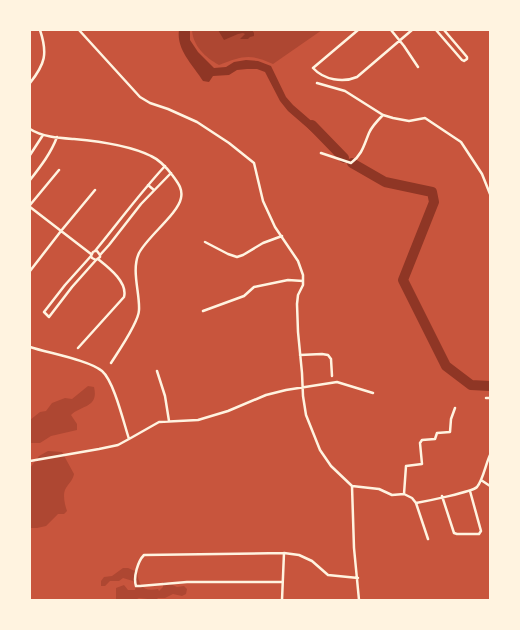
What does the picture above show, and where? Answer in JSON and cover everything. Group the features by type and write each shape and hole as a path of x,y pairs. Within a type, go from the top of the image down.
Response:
{"street":[{"path":"30,83 40,70 45,52 40,30"},
{"path":"79,30 140,97 150,103 198,122 253,161 263,201 275,227 298,262 304,281 297,299 302,387 306,415 320,450 331,466 352,486 379,489 392,494 404,494 414,501 428,539"},
{"path":"358,30 313,68 316,71 337,80 353,78 412,30"},
{"path":"391,30 400,40 418,67"},
{"path":"436,30 462,60 467,60 467,57 444,30"},
{"path":"317,83 345,91 383,115 410,121 424,118 461,142 482,174 490,194"},
{"path":"322,154 352,162 362,152 370,131 383,115"},
{"path":"30,129 43,135 92,140 150,155 165,166 180,187 181,198 178,207 138,254 136,267 140,311 137,322 111,364"},
{"path":"30,155 43,135"},
{"path":"30,180 50,153 57,137"},
{"path":"165,166 44,312 49,317 66,294 154,190 171,173"},
{"path":"59,170 30,206 91,255 92,258 97,259 115,273 125,293 124,297 78,348"},
{"path":"148,185 154,190"},
{"path":"30,271 61,230 96,190"},
{"path":"128,210 133,215"},
{"path":"115,227 120,231"},
{"path":"205,242 237,257 263,243 282,236"},
{"path":"95,251 97,251 100,255"},
{"path":"74,276 78,280"},
{"path":"203,311 244,296 254,287 288,280 304,281"},
{"path":"61,290 66,294"},
{"path":"30,347 83,362 104,372 112,387 129,439"},
{"path":"300,356 322,354 328,355 331,359 332,376"},
{"path":"157,370 163,387 169,421"},
{"path":"30,461 118,445 159,422 198,420 228,411 276,392 338,382 373,393"},
{"path":"404,494 406,466 422,464 420,443 422,440 435,439 437,433 450,432 451,419 455,408"},
{"path":"414,501 470,491 476,488 481,480 490,455"},
{"path":"481,480 490,486"},
{"path":"352,486 354,543 359,600"},
{"path":"442,496 454,532 457,534 479,534 481,532 470,491"},
{"path":"282,582 187,582 136,586 134,581 140,559 144,555 284,553 299,555 312,562 328,574 358,578"},
{"path":"282,600 284,553"}],"shaded area":[{"path":"179,30 190,30 190,40 198,52 214,68 226,67 234,62 246,60 258,61 271,66 286,97 323,131 318,137 288,111 280,101 265,72 257,69 237,70 229,75 213,76 209,82 203,81 183,51 180,44"},
{"path":"192,30 322,30 273,64 258,58 246,57 219,65 205,55 197,46"},
{"path":"218,30 252,30 254,36 248,39 240,39 245,34 243,33 224,40"},
{"path":"88,386 94,387 94,399 88,405 71,415 77,424 77,430 51,436 40,443 30,443 30,420 40,412 46,411 52,403 65,398 72,399"},
{"path":"48,451 62,452 74,474 64,493 67,511 64,514 58,514 46,526 30,528 30,468 39,456"},
{"path":"123,568 128,568 137,572 140,584 145,588 153,590 158,589 159,591 163,587 163,582 166,582 177,587 184,586 187,589 186,594 182,596 173,594 165,598 158,598 156,600 139,598 135,600 116,600 116,588 124,585 128,590 135,590 136,585 133,581 123,578 119,581 110,581 105,586 101,586 101,581 104,577 112,576"}],"waterway":[{"path":"312,125 344,158"},
{"path":"352,163 385,182 432,192 434,202 403,280 446,366 471,385 490,386"}]}
